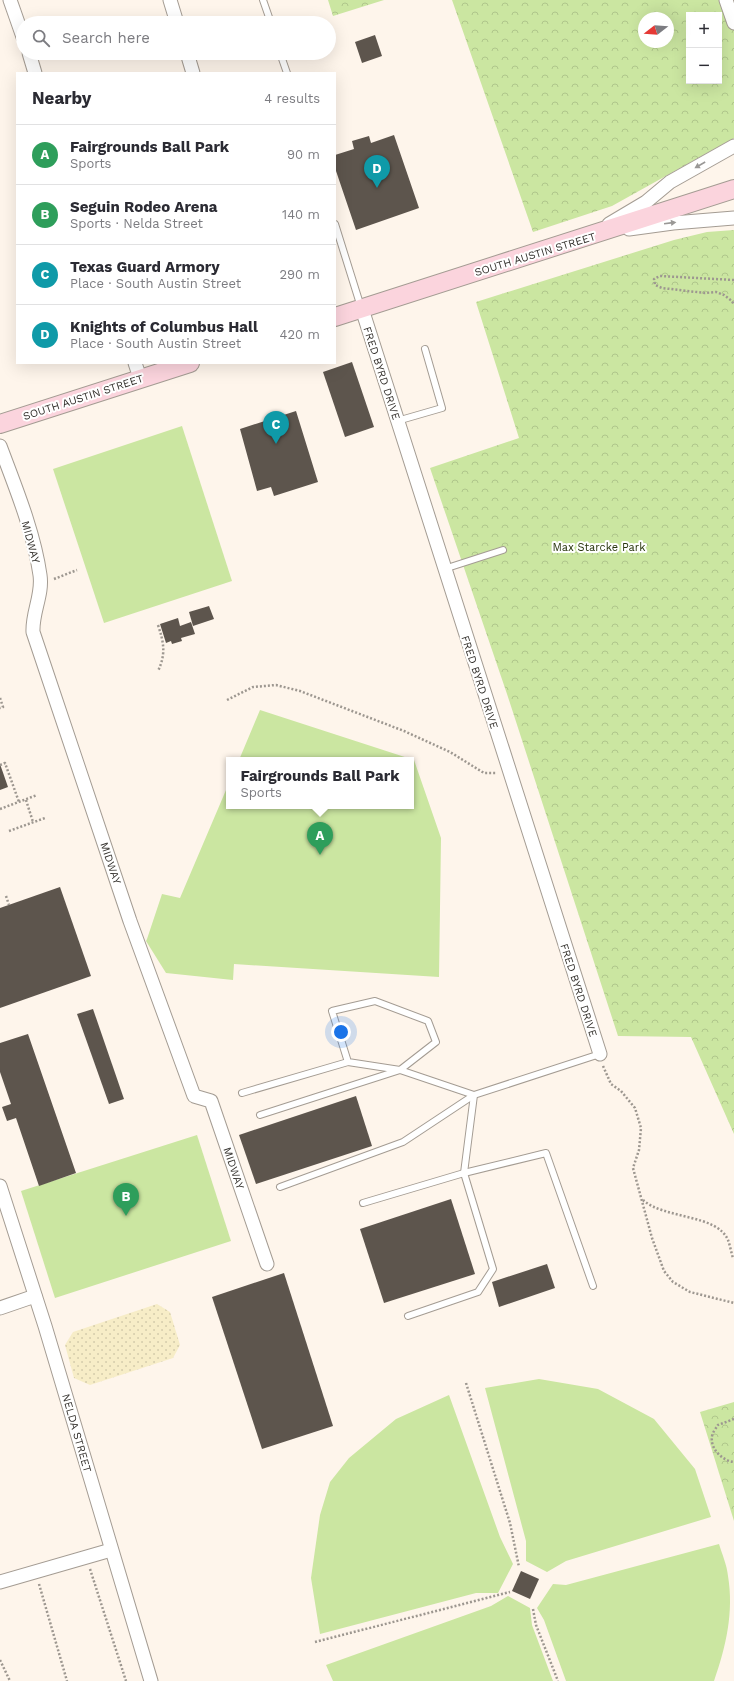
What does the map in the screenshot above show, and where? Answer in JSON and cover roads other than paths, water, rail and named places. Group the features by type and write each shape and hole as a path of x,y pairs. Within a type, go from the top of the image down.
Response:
{"main road":[{"name":"SOUTH AUSTIN STREET","path":"336,317 734,189"},
{"name":"SOUTH AUSTIN STREET","path":"0,424 137,371 183,364"}],"street":[{"path":"10,0 16,17"},
{"path":"170,0 175,16"},
{"path":"726,0 734,23"},
{"path":"31,60 35,72"},
{"path":"189,60 193,72"},
{"path":"590,236 646,202 670,182 734,146"},
{"path":"590,236 660,225 734,218"},
{"name":"FRED BYRD DRIVE","path":"362,308 508,771 600,1054"},
{"name":"MIDWAY","path":"0,446 22,508 40,575 39,599 33,621 33,632 130,921 194,1096 211,1101 267,1264"},
{"name":"NELDA STREET","path":"0,1186 35,1296 151,1681"},
{"path":"0,1308 35,1296"},
{"path":"0,1582 112,1550"}],"lane":[{"path":"263,0 269,16"},
{"path":"282,60 286,72"},
{"path":"336,227 362,308"},
{"path":"398,421 442,408 424,349"},
{"path":"444,569 503,550"},
{"path":"260,1115 400,1070 436,1042 428,1021 375,1001 332,1011 348,1062"},
{"path":"280,1187 403,1142 474,1095 600,1054"},
{"path":"242,1093 348,1062 400,1070 474,1095"},
{"path":"408,1316 478,1292 493,1269 464,1173 474,1095"},
{"path":"363,1203 464,1173 546,1153 593,1286"}],"place":[{"name":"Knights of Columbus Hall","path":"377,188"},
{"name":"Texas Guard Armory","path":"276,444"},
{"name":"Fairgrounds Ball Park","path":"320,855"},
{"name":"Seguin Rodeo Arena","path":"126,1216"}],"park label":[{"name":"Max Starcke Park","path":"599,547"}]}
